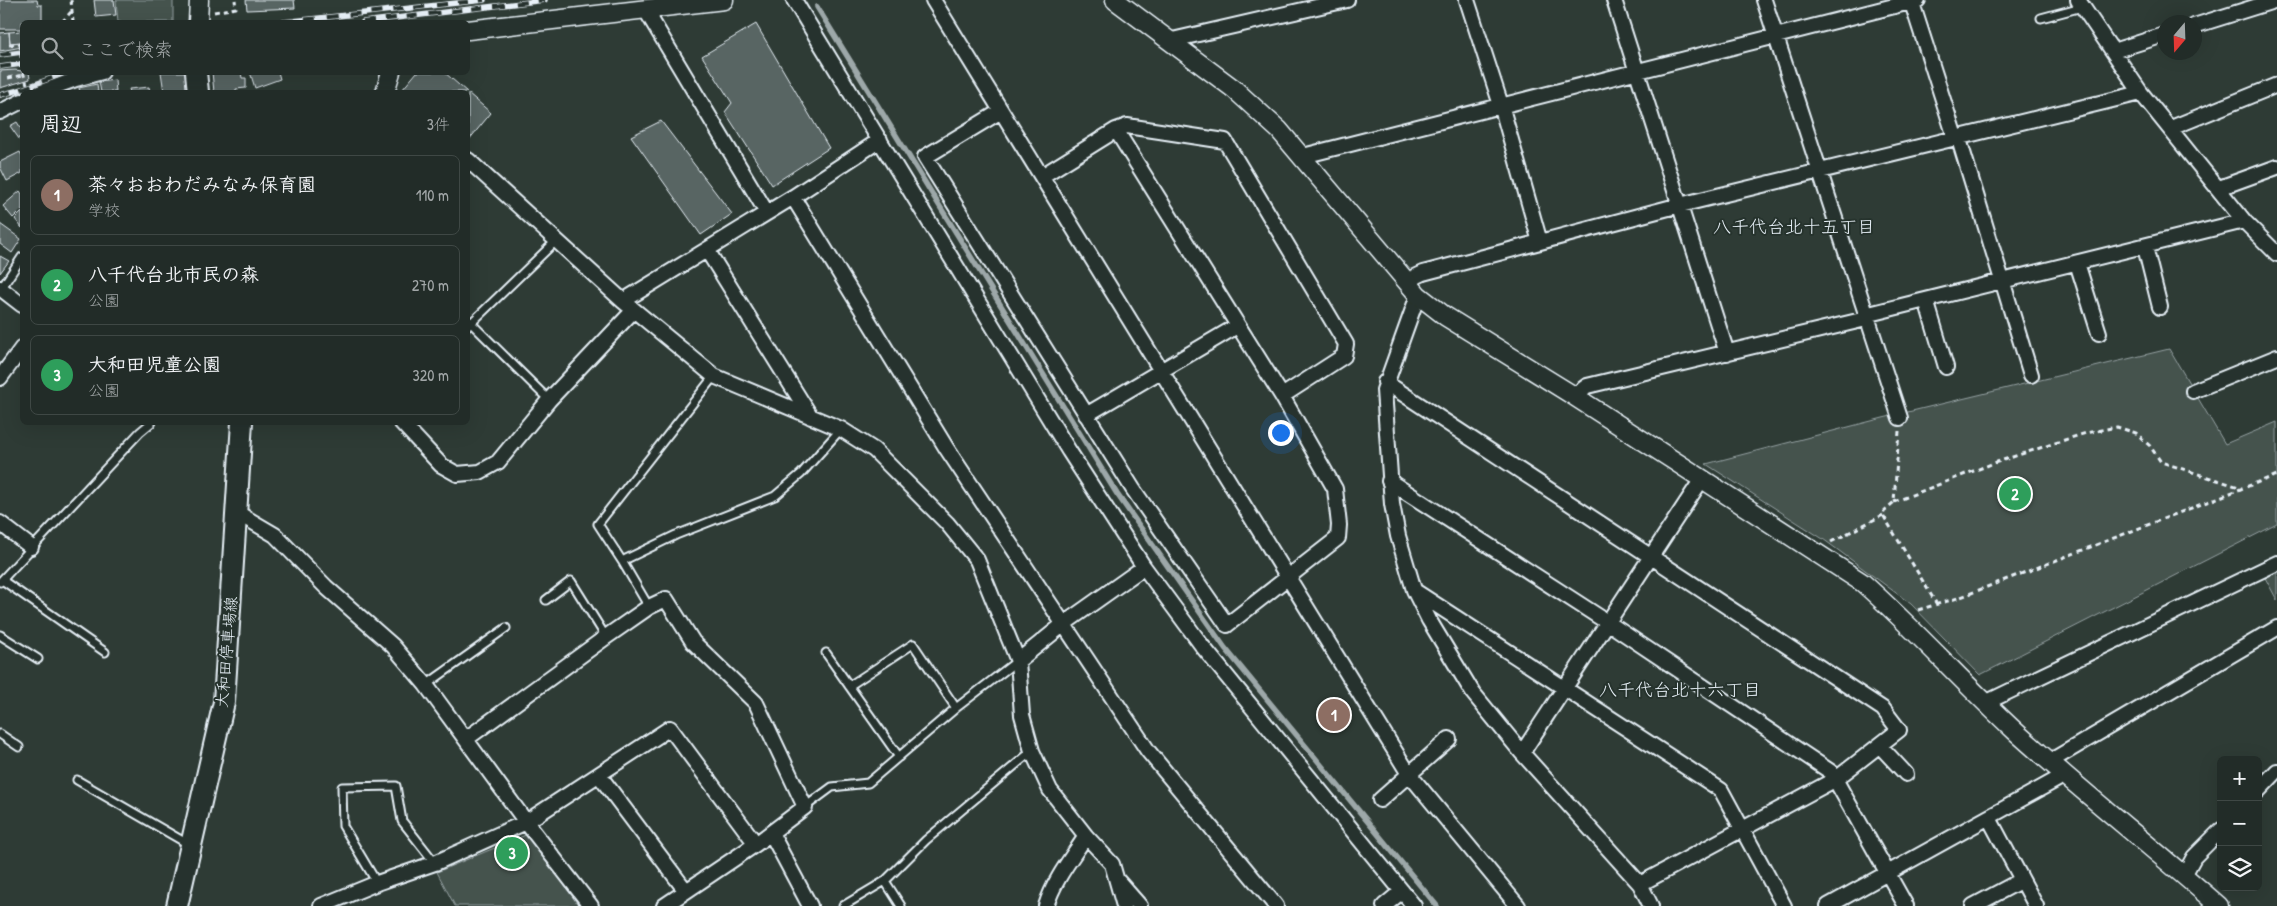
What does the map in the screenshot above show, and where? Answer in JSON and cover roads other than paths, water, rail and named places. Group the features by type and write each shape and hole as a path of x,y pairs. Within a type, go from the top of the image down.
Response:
{"main road":[{"path":"196,75 198,90"},
{"name":"大和田停車場線","path":"177,906 224,702 242,425"}],"street":[{"path":"198,20 199,0"},
{"path":"470,30 724,0"},
{"path":"794,0 1069,451 1144,567 1203,648 1414,906"},
{"path":"933,0 1409,774 1518,906"},
{"path":"1115,0 1234,89 1279,130 1418,294 1446,316 1574,396 1863,583 1899,615 1985,703 2049,762 2219,906"},
{"path":"1168,41 1347,0"},
{"path":"1467,0 1501,105 1540,242"},
{"path":"1614,0 1727,353"},
{"path":"1764,0 1900,418"},
{"path":"2202,23 2277,0"},
{"path":"1303,156 1914,1 2032,375"},
{"path":"2080,4 2141,93 2244,221 2277,254"},
{"path":"645,9 767,213"},
{"path":"2113,51 2157,37"},
{"path":"46,90 91,75"},
{"path":"387,90 390,75"},
{"path":"2171,128 2277,85"},
{"path":"1406,281 1423,273 1680,204 1956,136 2141,93"},
{"path":"0,112 20,102"},
{"path":"1001,111 924,157 1133,489 1227,625 1338,538 1339,525 1335,489 1282,396 1116,130"},
{"path":"1042,176 1116,130 1127,126 1225,141 1346,344 1344,356 1282,396"},
{"path":"404,425 441,465 458,474 480,472 498,462 628,305 707,250 880,140"},
{"path":"470,162 628,305 714,376 841,429 874,450 947,522 977,560 1018,661 1022,714 1032,751 1050,790 1086,836 1112,864 1124,906"},
{"path":"2219,188 2277,167"},
{"path":"793,197 947,449 1065,623 1148,752 1276,906"},
{"path":"1574,396 1587,386 1727,353 1926,300 2244,221"},
{"path":"2145,247 2160,307"},
{"path":"707,250 811,417"},
{"path":"2077,263 2099,333"},
{"path":"0,288 20,303"},
{"path":"1418,294 1385,382 1384,390 1389,481 1398,536 1414,590 1462,676 1522,753 1640,884 1651,906"},
{"path":"1926,300 1946,367"},
{"path":"1086,415 1237,326"},
{"path":"0,378 20,351"},
{"path":"2193,391 2277,357"},
{"path":"1385,382 1883,709 1899,730 1836,779 1640,884"},
{"path":"1522,753 1702,479"},
{"path":"1389,481 1607,622 1831,772 1906,906"},
{"path":"236,512 275,535 326,588 393,646 426,685 526,822 591,906"},
{"path":"0,523 31,547"},
{"path":"1985,703 2277,563"},
{"path":"1018,661 1065,623 1144,567"},
{"path":"1414,590 1721,790 1784,906"},
{"path":"466,739 606,637 666,599 693,642 756,703 805,806 756,844 664,906"},
{"path":"2049,762 2277,628"},
{"path":"321,906 377,883 435,863 526,822 670,728 756,844"},
{"path":"1380,800 1449,739"},
{"path":"1880,746 1906,774"},
{"path":"2262,787 2277,771"},
{"path":"599,774 686,891"},
{"path":"1828,906 2065,775"},
{"path":"1989,818 2036,906"},
{"path":"771,833 810,906"},
{"path":"2184,875 2194,858 2217,834"},
{"path":"1046,906 1051,891 1062,871 1086,836"},
{"path":"1116,879 1140,906"},
{"path":"1973,906 2022,880"},
{"path":"1384,906 1402,891"}],"lane":[{"path":"2041,18 2080,4"},
{"path":"470,322 558,240"},
{"path":"0,288 20,260"},
{"path":"470,324 549,400"},
{"path":"650,608 598,524 714,376"},
{"path":"105,652 1,581 31,547 148,425"},
{"path":"622,561 676,536 775,496 801,474 841,429"},
{"path":"546,600 571,582 606,637"},
{"path":"426,685 506,628"},
{"path":"0,635 38,659"},
{"path":"849,686 913,644 956,708"},
{"path":"826,653 899,758"},
{"path":"805,806 832,787 868,783 956,708 1018,661"},
{"path":"0,734 19,747"},
{"path":"842,906 885,881 926,840 1032,751"},
{"path":"77,780 191,845"},
{"path":"377,883 343,826 342,787 396,786 402,821 435,863"},
{"path":"885,881 900,906"}],"waterway":[{"path":"817,7 1117,494 1225,648 1437,906"}],"railway":[{"path":"301,20 484,0"},
{"path":"380,20 545,0"},
{"path":"0,55 20,52"},
{"path":"0,67 20,64"},
{"path":"0,95 60,75"}],"place":[{"name":"八千代台北市民の森","path":"2015,494"},
{"name":"茶々おおわだみなみ保育園","path":"1334,715"},
{"name":"大和田児童公園","path":"512,853"}],"district":[{"name":"八千代台北十五丁目","path":"1794,226"},
{"name":"八千代台北十六丁目","path":"1680,689"}]}
